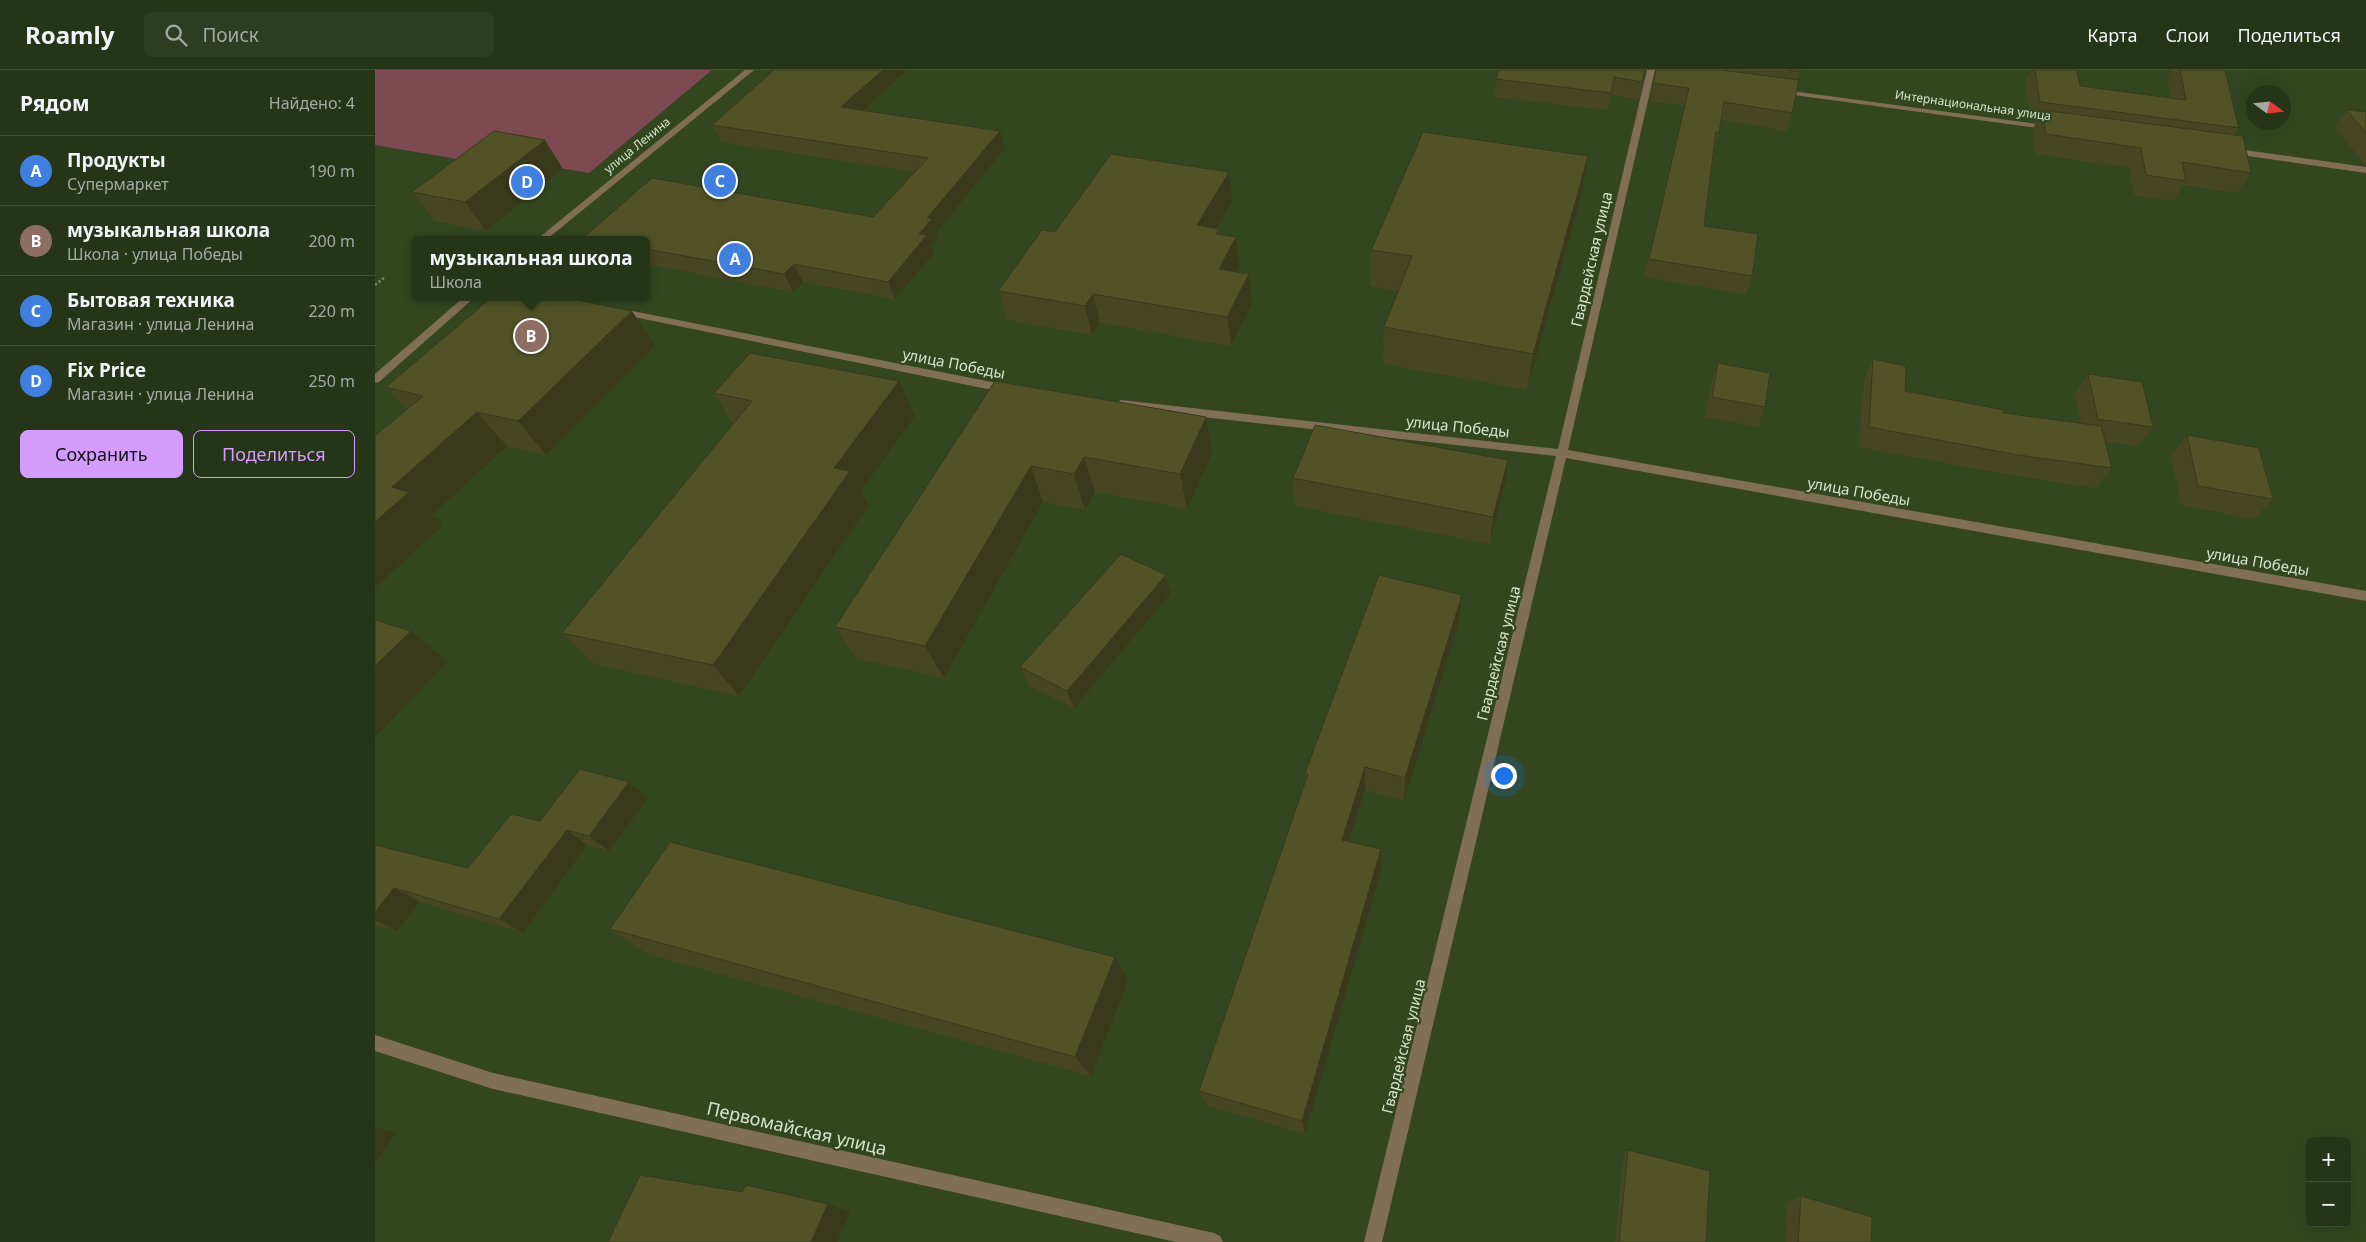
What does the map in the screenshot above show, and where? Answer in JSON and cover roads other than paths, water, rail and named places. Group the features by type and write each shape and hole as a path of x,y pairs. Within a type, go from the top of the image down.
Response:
{"street":[{"name":"улица Ленина","path":"545,236 750,70"},
{"name":"Гвардейская улица","path":"1373,1242 1651,73"},
{"name":"Интернациональная улица","path":"1768,90 2062,129"},
{"path":"2219,150 2366,170"},
{"path":"375,380 465,301"},
{"name":"улица Победы","path":"604,309 1021,392"},
{"name":"улица Победы","path":"1110,402 1562,453 2366,596"},
{"name":"Первомайская улица","path":"375,1043 493,1081 1214,1242"}],"place":[{"name":"Бытовая техника","path":"720,181"},
{"name":"Fix Price","path":"527,182"},
{"name":"Продукты","path":"735,259"},
{"name":"музыкальная школа","path":"531,336"}]}
